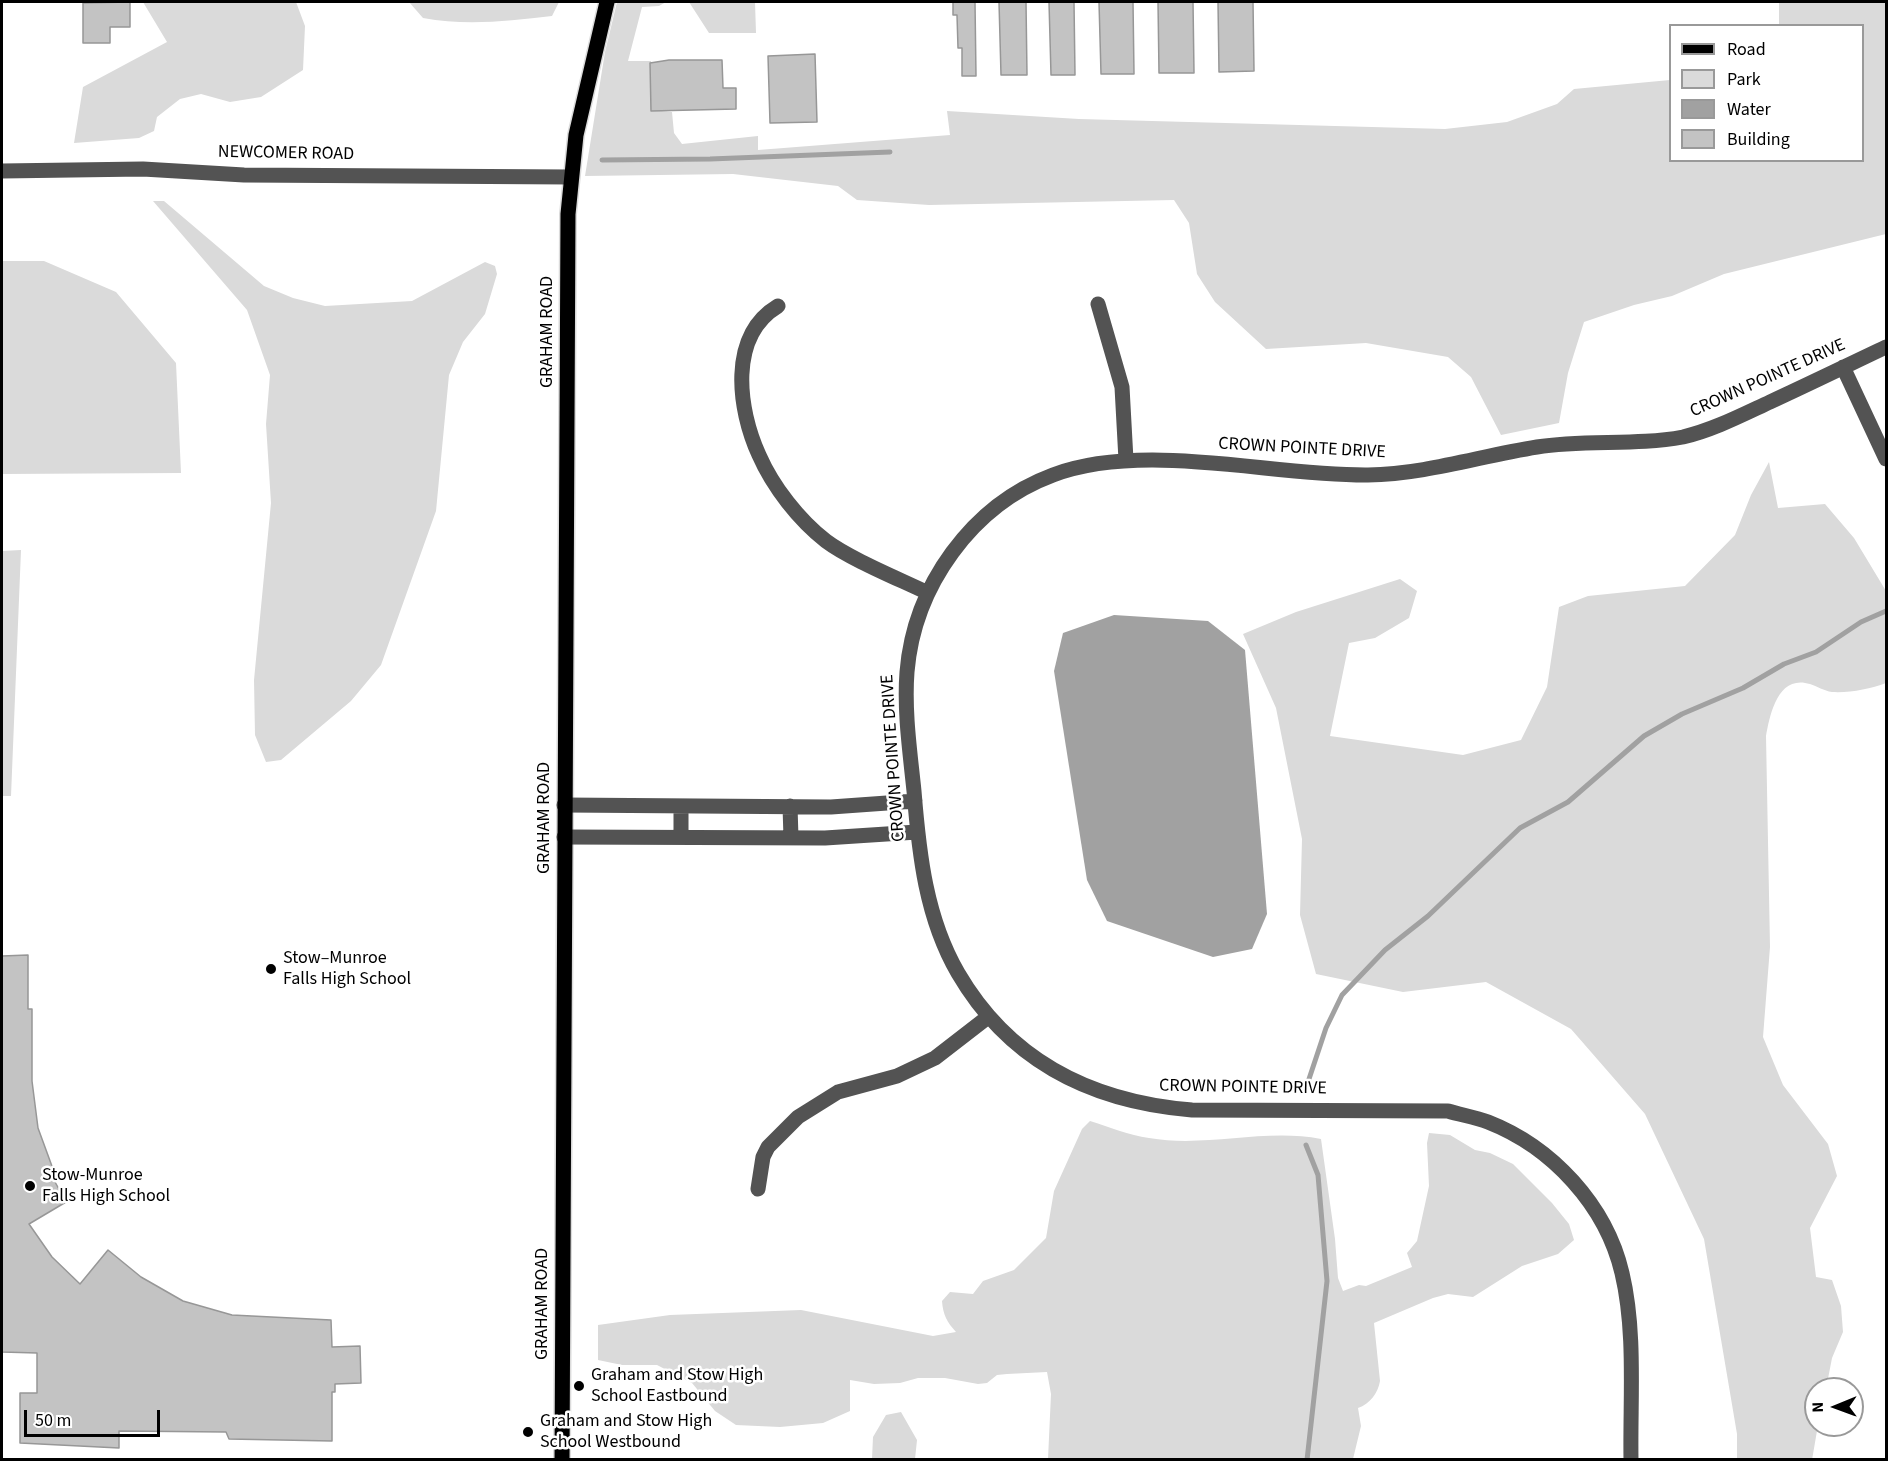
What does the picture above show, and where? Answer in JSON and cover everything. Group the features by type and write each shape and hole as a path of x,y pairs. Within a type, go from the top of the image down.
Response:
{"main road":[{"name":"GRAHAM ROAD","path":"562,1460 564,805 570,177 576,135 607,2"}],"street":[{"name":"NEWCOMER ROAD","path":"2,171 143,170 244,175 570,177"},
{"path":"1098,304 1122,387 1126,460"},
{"path":"778,306 769,311 752,332 742,363 746,417 759,455 783,494 803,519 827,542 928,593"},
{"name":"CROWN POINTE DRIVE","path":"1631,1460 1626,1294 1616,1252 1607,1232 1584,1195 1559,1167 1526,1142 1486,1122 1448,1111 1192,1110 1151,1107 1119,1099 1058,1073 1030,1056 988,1017 963,983 940,936 924,879 917,832 906,684 911,642 928,593 947,561 970,531 1012,495 1053,475 1082,466 1126,460 1342,475 1388,474 1420,471 1561,444 1679,437 1725,423 1887,347"},
{"path":"1843,367 1887,459"},
{"path":"564,805 790,806 915,801"},
{"path":"681,806 681,836"},
{"path":"790,806 791,838"},
{"path":"564,837 791,838 917,832"},
{"path":"758,1189 761,1164 768,1147 798,1117 838,1092 897,1076 935,1058 988,1017"}],"green space":[{"path":"143,2 296,2 305,26 303,70 261,97 230,102 201,94 180,99 157,117 154,131 139,138 74,143 83,87 167,42"},
{"path":"409,2 559,2 552,16 504,21 455,22 423,18"},
{"path":"617,2 666,2 659,6 642,7 628,61 651,61 651,110 672,112 674,133 682,144 758,136 758,150 950,135 947,111 1079,119 1445,129 1507,122 1557,104 1574,89 1669,80 1669,162 1864,162 1864,24 1779,24 1779,2 1886,2 1886,234 1724,274 1672,296 1634,305 1584,322 1568,373 1559,423 1501,435 1471,377 1448,357 1366,343 1266,349 1215,302 1197,274 1189,223 1174,200 929,205 857,200 838,186 733,174 585,176 605,52"},
{"path":"689,2 755,2 756,33 709,33"},
{"path":"153,201 164,201 264,286 293,298 325,306 412,301 485,262 495,266 497,274 485,314 463,342 449,375 436,511 381,665 351,701 281,760 266,762 255,735 254,680 271,503 266,424 270,375 247,310"},
{"path":"2,261 44,261 116,292 176,363 181,473 2,474"},
{"path":"1769,462 1778,508 1825,504 1854,538 1886,591 1886,683 1860,690 1839,692 1799,682 1790,685 1783,690 1773,707 1766,736 1770,947 1763,1037 1783,1085 1828,1144 1837,1176 1810,1228 1816,1277 1832,1280 1841,1306 1843,1332 1832,1358 1828,1377 1804,1377 1804,1437 1816,1437 1812,1460 1737,1459 1737,1434 1704,1239 1645,1114 1571,1029 1486,982 1403,992 1316,974 1300,915 1302,839 1276,708 1243,634 1296,612 1400,579 1417,591 1409,618 1375,638 1349,643 1330,736 1463,755 1521,740 1547,687 1559,607 1588,596 1685,586 1735,535 1751,495"},
{"path":"21,550 11,796 2,796 2,551"},
{"path":"1090,1121 1134,1135 1170,1140 1192,1141 1278,1136 1321,1139 1338,1278 1343,1291 1359,1285 1366,1286 1412,1267 1407,1253 1417,1241 1429,1186 1427,1143 1429,1133 1450,1135 1475,1150 1490,1153 1513,1164 1552,1203 1569,1224 1574,1240 1558,1254 1522,1266 1473,1297 1448,1294 1374,1323 1380,1381 1373,1398 1358,1408 1361,1426 1353,1459 1048,1459 1051,1394 1047,1372 997,1375 987,1383 978,1384 945,1378 918,1378 900,1383 874,1384 850,1380 850,1411 823,1423 780,1427 736,1425 715,1411 692,1383 657,1365 622,1365 598,1360 598,1325 670,1315 801,1310 933,1336 956,1332 946,1318 942,1301 950,1292 973,1294 983,1281 1014,1270 1046,1238 1054,1191 1082,1129"},
{"path":"901,1412 917,1440 915,1459 872,1459 873,1437 886,1415"}],"water":[{"path":"1114,615 1208,621 1245,650 1267,914 1252,949 1213,957 1107,921 1087,880 1054,671 1063,633"}],"building":[{"path":"130,2 130,27 110,27 110,43 83,43 83,3"},
{"path":"953,2 975,2 976,76 962,76 962,48 958,48 957,15 953,15"},
{"path":"999,2 1026,2 1027,75 1001,75"},
{"path":"1049,2 1074,2 1075,75 1051,75"},
{"path":"1099,2 1133,2 1134,74 1101,74"},
{"path":"1158,2 1193,2 1194,73 1159,73"},
{"path":"1218,2 1253,2 1254,71 1219,72"},
{"path":"815,54 817,122 770,123 768,56"},
{"path":"669,60 722,60 723,88 736,88 736,109 651,111 650,63"},
{"name":"Stow-Munroe Falls High School","path":"28,955 28,1009 32,1009 32,1081 38,1128 53,1169 49,1171 66,1202 29,1224 52,1257 80,1284 108,1250 141,1277 183,1301 232,1315 331,1320 332,1347 360,1346 361,1383 335,1384 335,1392 332,1392 332,1441 229,1439 226,1432 119,1431 119,1448 20,1443 20,1393 37,1393 37,1353 2,1352 2,956"}],"waterway":[{"path":"602,160 710,159 890,152"},
{"path":"1308,1082 1326,1028 1342,995 1385,950 1428,916 1520,828 1568,802 1644,736 1682,714 1743,688 1784,664 1816,652 1861,622 1886,611"},
{"path":"1306,1145 1318,1175 1327,1281 1307,1460"}],"place":[{"name":"Stow–Munroe Falls High School","path":"271,969"},
{"name":"Stow-Munroe Falls High School","path":"30,1186"},
{"name":"Graham and Stow High School Eastbound","path":"579,1386"},
{"name":"Graham and Stow High School Westbound","path":"528,1432"}]}
